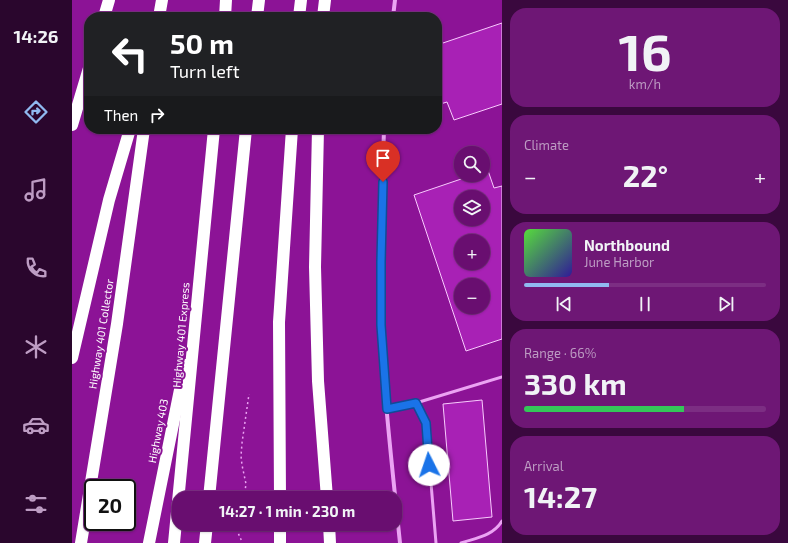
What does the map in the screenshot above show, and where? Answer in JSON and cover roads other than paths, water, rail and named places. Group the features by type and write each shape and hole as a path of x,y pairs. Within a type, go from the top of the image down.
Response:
{"highway":[{"path":"105,12 109,0"},
{"path":"160,12 162,0"},
{"path":"225,12 226,0"},
{"path":"258,12 259,0"},
{"path":"300,12 301,0"},
{"path":"324,12 325,0"},
{"path":"72,125 84,85"},
{"path":"72,358 109,200 129,134"},
{"name":"Highway 401 Collector","path":"81,543 117,324 143,134"},
{"name":"Highway 401 Express","path":"174,543 214,134"},
{"path":"210,491 245,134"},
{"path":"280,491 280,322 292,134"},
{"path":"318,134 315,267 318,381 326,491"},
{"name":"Highway 403","path":"149,543 198,302"},
{"path":"205,543 206,531"},
{"path":"329,531 330,543"}],"street":[{"path":"394,12 395,0"},
{"path":"384,134 381,300 382,338 387,409 400,543"}],"lane":[{"path":"387,409 416,403 502,377"},
{"path":"416,403 426,423 436,543"},
{"path":"461,543 490,533 499,526 502,521"}]}
